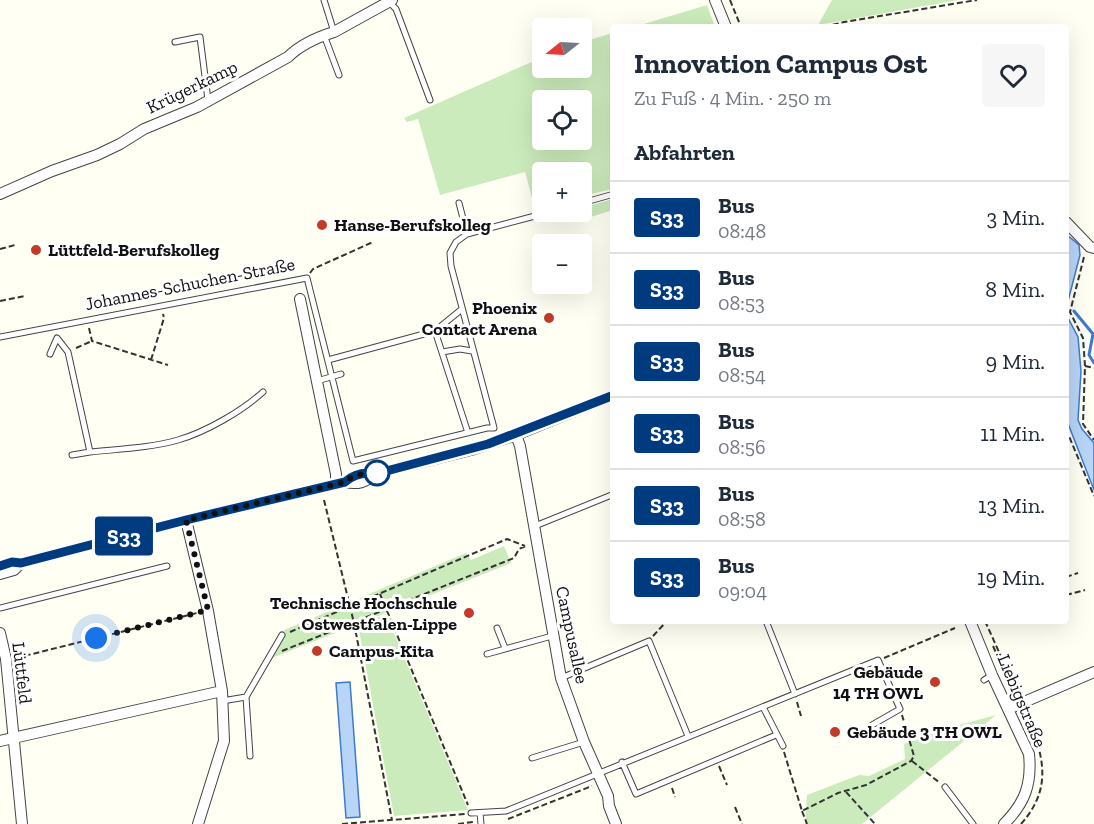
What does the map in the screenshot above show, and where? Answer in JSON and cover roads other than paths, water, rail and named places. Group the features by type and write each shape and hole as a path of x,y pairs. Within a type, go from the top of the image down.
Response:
{"street":[{"path":"715,0 725,24"},
{"name":"Krügerkamp","path":"0,194 52,171 97,155 144,129 177,117 274,65 295,50 391,1"},
{"path":"1069,225 1092,248"},
{"name":"Johannes-Schuchen-Straße","path":"300,299 336,474 341,483"},
{"path":"0,566 12,562 21,563 341,483 360,483 375,474 471,450 516,435 610,397"},
{"name":"Campusallee","path":"516,435 520,446 533,526 531,544 561,678 584,742 608,795 609,806 616,824"},
{"path":"186,520 208,610 222,696 224,741 198,824"},
{"path":"0,574 14,570 21,563"},
{"name":"Liebigstraße","path":"971,624 988,677 1008,709 1029,754 1029,787 1015,812 1004,824"},
{"name":"Lüttfeld","path":"0,633 6,660 22,824"},
{"path":"1008,709 1094,672"},
{"path":"0,741 222,696"}],"lane":[{"path":"324,0 339,75"},
{"path":"391,1 430,100"},
{"path":"175,42 200,37 208,100"},
{"path":"592,200 610,195"},
{"path":"459,203 467,234"},
{"path":"435,331 468,433 494,428 472,351 451,266 450,253 456,242 467,234 532,217"},
{"name":"Johannes-Schuchen-Straße","path":"0,337 307,278 353,462 468,433"},
{"path":"328,360 435,331 462,309"},
{"path":"55,327 57,338 68,352 90,453"},
{"path":"50,354 57,338"},
{"path":"442,352 460,348 472,351"},
{"path":"316,381 342,374"},
{"path":"72,455 155,445 180,439 250,405 263,392"},
{"path":"533,526 610,496"},
{"path":"0,608 167,566"},
{"path":"767,624 795,694"},
{"path":"497,628 506,648"},
{"path":"250,756 246,697 282,635"},
{"path":"487,654 552,636"},
{"path":"561,678 649,641 688,736"},
{"path":"471,813 506,811 597,772 878,660 900,710 872,725"},
{"path":"222,696 246,697"},
{"path":"763,707 783,746"},
{"path":"622,762 636,794 776,735"},
{"path":"532,758 584,742"},
{"path":"945,787 973,824"},
{"path":"480,813 481,824"}],"water":[{"path":"1069,237 1079,245 1080,255 1069,297"},
{"path":"1069,320 1078,337 1081,371 1078,420 1082,429 1094,443 1094,490 1069,426"},
{"path":"350,682 360,817 346,818 336,683"}],"waterway":[{"path":"1074,311 1093,334 1089,355 1094,363"}],"place":[{"name":"Hanse-Berufskolleg","path":"322,225"},
{"name":"Lüttfeld-Berufskolleg","path":"36,250"},
{"name":"Phoenix Contact Arena","path":"549,318"},
{"name":"Technische Hochschule Ostwestfalen-Lippe","path":"469,613"},
{"name":"Campus-Kita","path":"317,651"},
{"name":"Gebäude 14 TH OWL","path":"935,682"},
{"name":"Gebäude 3 TH OWL","path":"835,732"}]}
